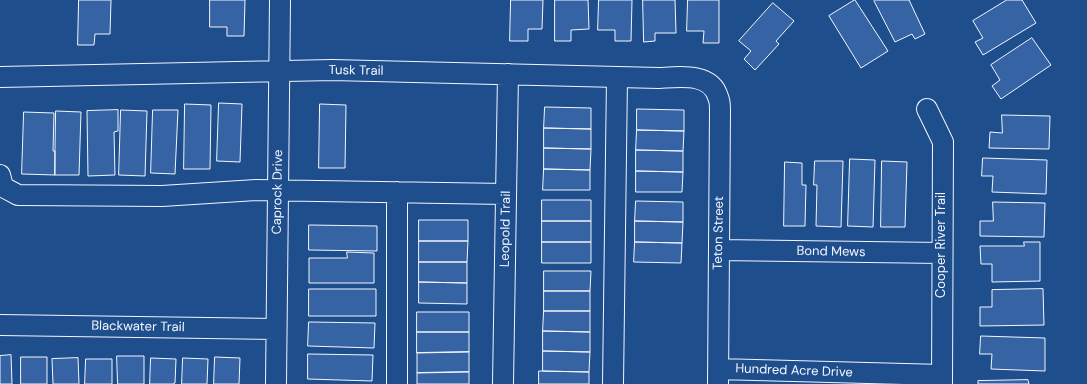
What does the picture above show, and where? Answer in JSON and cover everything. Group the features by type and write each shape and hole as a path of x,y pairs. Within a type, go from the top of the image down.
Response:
{"street":[{"name":"Caprock Drive","path":"276,384 280,0"},
{"name":"Tusk Trail","path":"0,77 332,70 616,77 694,77 710,84"},
{"name":"Leopold Trail","path":"503,384 508,74"},
{"path":"613,384 616,77"},
{"name":"Teton Street","path":"710,84 718,96 720,110 718,376"},
{"name":"Cooper River Trail","path":"927,109 942,142 942,379"},
{"path":"0,175 3,187 18,195 162,196 256,190 506,194"},
{"path":"397,192 397,384"},
{"name":"Bond Mews","path":"719,250 942,253"},
{"name":"Blackwater Trail","path":"0,325 276,329"},
{"name":"Hundred Acre Drive","path":"718,376 942,379"}],"building":[{"path":"79,0 111,0 110,34 95,34 94,45 78,45"},
{"path":"210,0 245,0 244,36 227,36 227,27 210,27"},
{"path":"511,0 543,0 542,29 528,29 528,41 510,41"},
{"path":"555,0 588,0 589,29 571,30 571,41 555,41"},
{"path":"599,0 632,0 631,41 615,41 615,30 598,30"},
{"path":"643,0 675,0 676,33 655,33 655,41 644,42"},
{"path":"688,0 719,0 719,43 703,43 704,31 687,31"},
{"path":"855,0 888,51 861,68 829,16"},
{"path":"909,0 925,34 915,39 912,34 895,42 874,1"},
{"path":"1007,0 1022,0 1036,23 983,55 975,42 983,38 973,21"},
{"path":"773,3 794,21 776,41 779,44 755,70 744,59 751,51 739,41"},
{"path":"1032,38 1051,65 1001,99 992,86 1000,80 991,65"},
{"path":"219,103 242,104 240,162 217,161"},
{"path":"185,104 211,105 210,169 184,169"},
{"path":"320,104 346,105 345,168 319,168"},
{"path":"545,107 591,108 591,129 544,128"},
{"path":"637,109 684,110 684,131 637,130"},
{"path":"118,110 118,131 114,132 115,175 88,176 87,111"},
{"path":"121,110 147,111 145,176 119,175"},
{"path":"153,110 178,110 175,174 151,173"},
{"path":"56,111 81,112 79,175 55,175"},
{"path":"24,112 54,113 53,151 55,151 55,175 22,174"},
{"path":"1002,115 1050,116 1049,149 989,148 990,132 1002,133"},
{"path":"544,128 591,129 591,149 544,148"},
{"path":"637,130 684,131 683,151 636,150"},
{"path":"544,148 591,149 590,170 544,169"},
{"path":"636,150 683,151 683,172 636,171"},
{"path":"983,158 1047,160 1046,194 992,192 993,176 982,176"},
{"path":"850,159 875,160 873,227 848,226"},
{"path":"815,161 843,161 841,227 816,226 817,185 814,185"},
{"path":"882,161 907,162 905,227 881,227"},
{"path":"785,162 802,163 802,185 806,185 805,226 784,226"},
{"path":"544,169 590,170 590,190 543,190"},
{"path":"636,171 683,172 682,192 636,192"},
{"path":"542,200 591,200 591,221 542,221"},
{"path":"636,201 683,202 683,222 635,221"},
{"path":"993,202 1045,203 1044,237 980,236 980,221 993,221"},
{"path":"419,220 468,220 468,241 419,241"},
{"path":"542,221 591,221 591,242 542,242"},
{"path":"635,221 683,222 682,243 635,242"},
{"path":"309,225 377,226 377,251 309,250"},
{"path":"419,241 468,241 467,262 419,262"},
{"path":"542,242 591,242 591,263 542,263"},
{"path":"635,242 682,243 681,263 634,262"},
{"path":"1024,242 1040,242 1040,281 992,282 992,264 981,264 980,246 1024,246"},
{"path":"347,252 374,253 374,283 309,283 309,258 347,258"},
{"path":"419,262 467,262 467,283 419,282"},
{"path":"544,271 591,271 590,291 544,291"},
{"path":"419,282 467,283 467,304 419,303"},
{"path":"309,289 376,289 376,316 309,316"},
{"path":"1043,289 1044,325 980,326 980,307 992,307 992,290"},
{"path":"544,291 590,291 590,311 544,311"},
{"path":"544,311 590,311 590,332 543,331"},
{"path":"417,312 469,312 469,332 417,332"},
{"path":"309,322 375,323 374,348 308,346"},
{"path":"543,331 590,332 590,352 543,351"},
{"path":"417,332 469,332 469,352 417,353"},
{"path":"981,336 1045,338 1045,371 991,369 992,354 980,354"},
{"path":"543,351 590,352 589,372 543,371"},
{"path":"469,352 469,372 417,373 417,353"},
{"path":"308,354 373,355 372,381 308,379"},
{"path":"11,355 12,384 0,384 0,356"},
{"path":"117,356 144,356 144,384 118,384"},
{"path":"21,357 47,357 47,384 21,384"},
{"path":"215,357 240,358 239,384 214,384"},
{"path":"78,358 79,384 53,384 52,359"},
{"path":"151,358 176,359 174,384 150,384"},
{"path":"183,358 208,359 207,384 182,384"},
{"path":"86,359 112,359 112,384 85,384"},
{"path":"539,371 589,372 589,384 539,384"},
{"path":"469,372 469,384 417,384 417,373"},
{"path":"1028,380 1029,384 978,384 978,381"}]}
